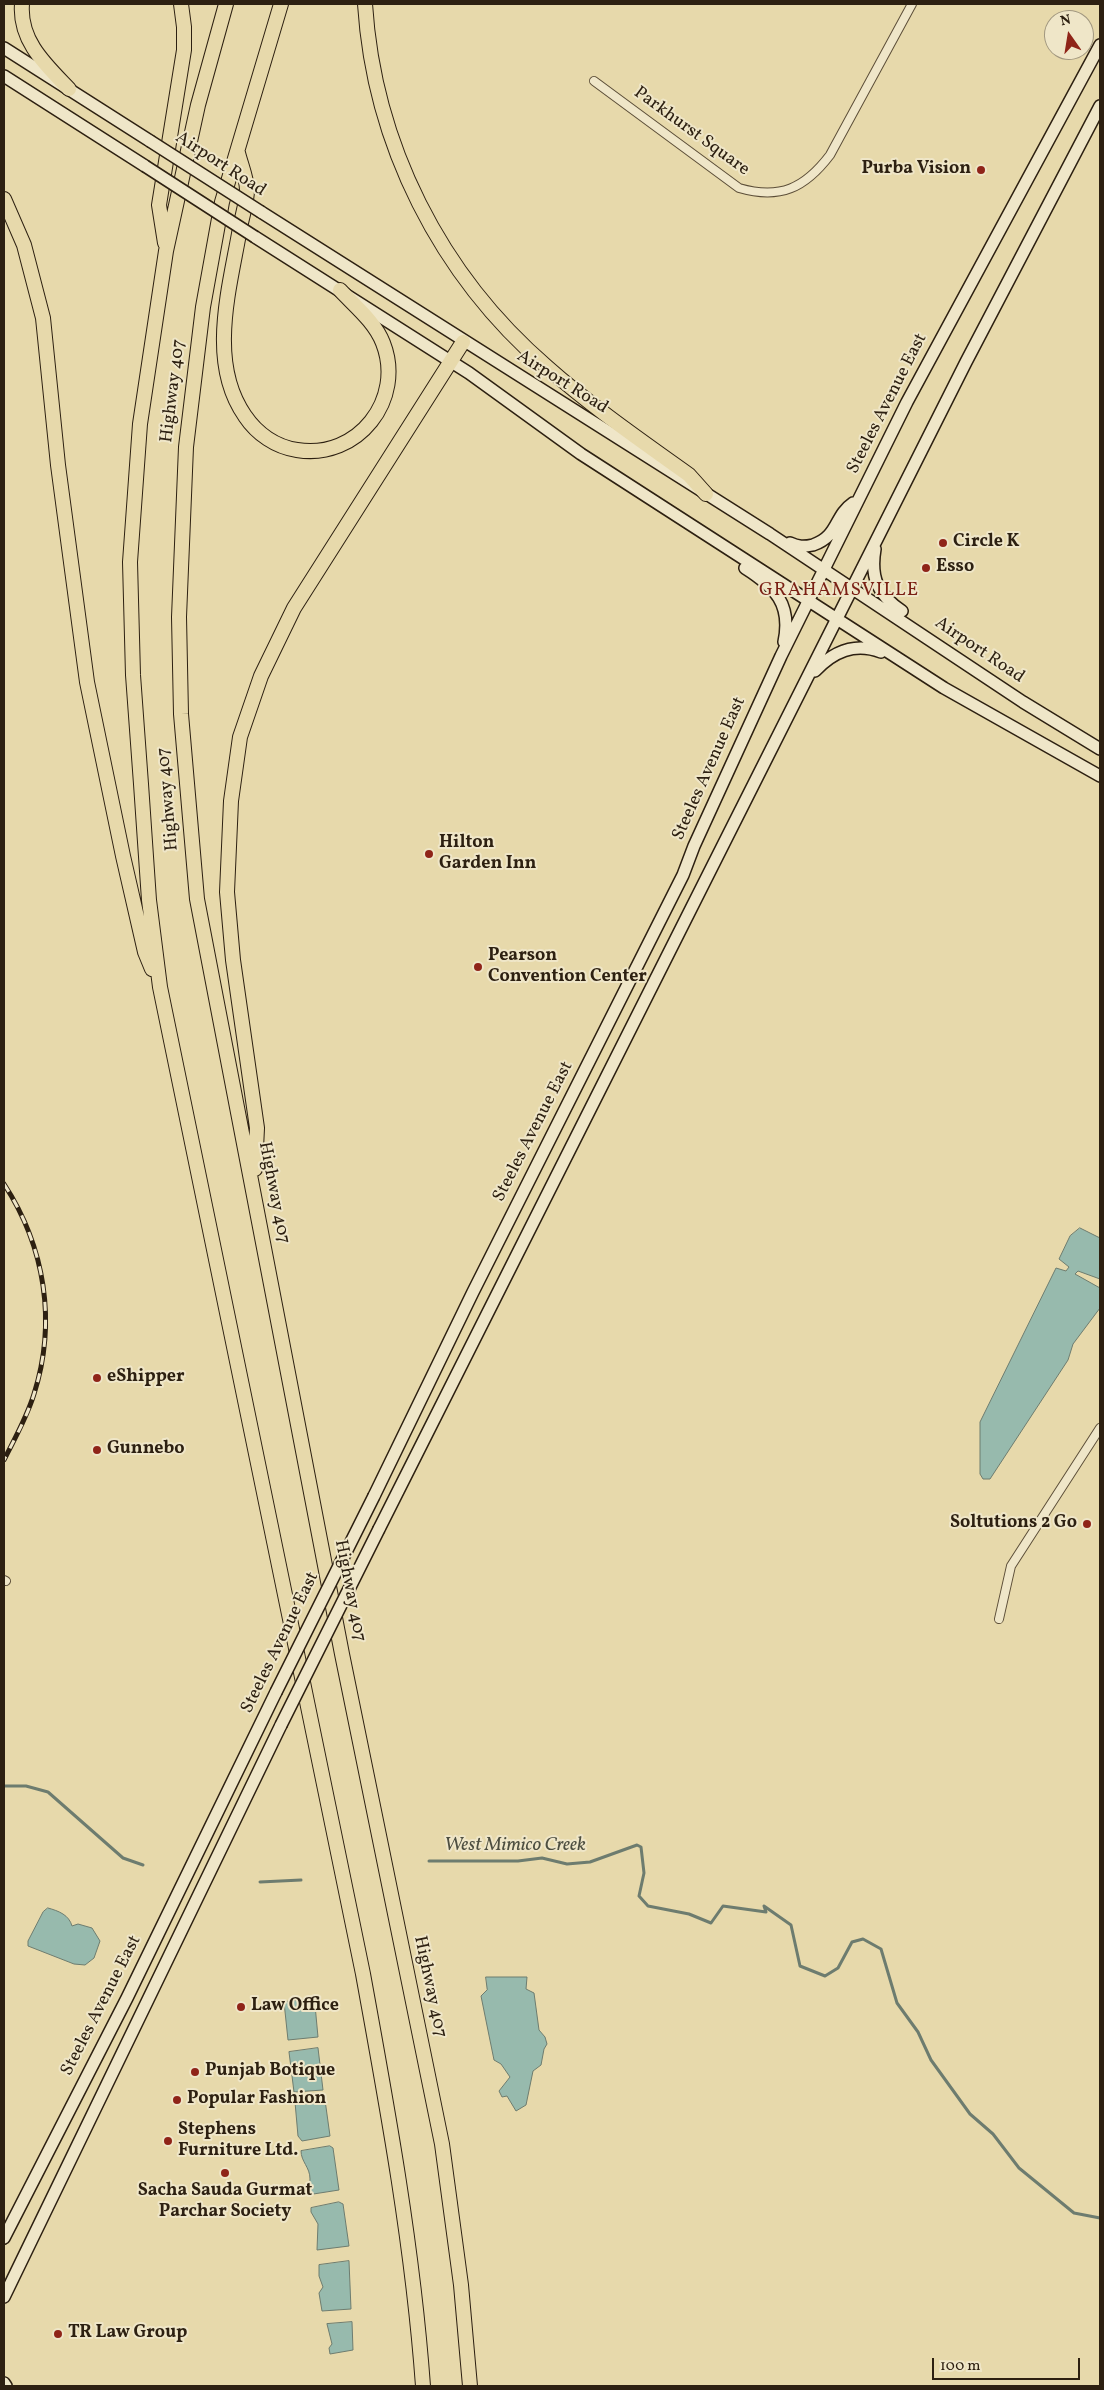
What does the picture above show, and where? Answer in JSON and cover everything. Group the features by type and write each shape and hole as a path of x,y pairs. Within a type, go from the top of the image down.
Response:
{"highway":[{"path":"22,4 24,28 32,48 69,89"},
{"path":"166,251 159,205 184,50 181,4"},
{"name":"Highway 407","path":"226,4 198,105 166,251 140,424 130,562 133,675 149,900 160,987 367,1993 391,2123 418,2322 423,2386"},
{"name":"Highway 407","path":"281,4 222,202 203,307 186,447 179,627 181,714 197,899 342,1654 442,2144 461,2284 470,2386"},
{"path":"364,4 368,44 376,84 400,164 433,231 454,265 501,322 546,366 689,475 706,494"},
{"path":"238,153 247,190 226,314 226,363 232,391 243,413 256,430 284,447 316,451 342,446 366,428 378,414 383,402 388,374 382,341 371,323 340,290"},
{"path":"4,199 24,245 43,318 58,465 87,682 123,856 146,952 160,987"},
{"path":"254,1190 257,1128 233,960 227,892 230,809 240,737 261,676 294,608 463,342"}],"main road":[{"name":"Steeles Avenue East","path":"4,2238 127,1998 473,1292 683,875 694,846 781,656 907,402 1100,45"},
{"name":"Airport Road","path":"4,48 463,342 770,534 1023,702 1100,749"},
{"path":"4,76 451,361 581,454 976,708 1100,776"},
{"name":"Steeles Avenue East","path":"4,2296 281,1725 379,1529 995,305 1100,106"},
{"path":"770,534 800,547 820,542 834,531 846,508 859,499"},
{"path":"878,538 874,567 882,595 914,618 923,634"},
{"path":"716,541 725,555 766,582 780,600 786,629 781,656"},
{"path":"807,680 828,657 839,651 871,648 901,660"}],"street":[{"name":"Parkhurst Square","path":"594,80 739,188 759,194 780,192 801,184 819,170 830,154 912,4"},
{"path":"999,1619 1011,1566 1100,1428"}],"shaded area":[{"path":"1080,1228 1100,1238 1100,1279 1078,1271 1075,1274 1100,1288 1100,1308 1073,1344 1068,1360 990,1479 983,1479 980,1474 980,1422 1056,1268 1066,1271 1069,1267 1059,1259 1070,1236"},
{"path":"48,1908 63,1914 69,1919 72,1926 78,1924 92,1928 100,1941 94,1958 85,1965 74,1964 28,1946 28,1941 43,1912"},
{"path":"486,1977 527,1977 526,1989 534,1993 539,2030 545,2037 547,2044 544,2049 541,2065 533,2071 526,2105 516,2111 507,2096 502,2097 499,2091 510,2077 501,2064 494,2060 481,1996 487,1990"},
{"path":"312,1999 315,2005 318,2037 288,2040 284,2002"},
{"path":"318,2048 323,2090 294,2092 289,2052"},
{"path":"323,2098 325,2100 330,2136 302,2141 298,2136 295,2102"},
{"path":"330,2146 333,2148 339,2190 307,2195 310,2175 302,2158 301,2151"},
{"path":"339,2202 343,2204 349,2246 317,2250 318,2224 311,2212 311,2208"},
{"path":"349,2261 351,2309 322,2311 319,2293 323,2287 319,2276 319,2265"},
{"path":"352,2322 353,2350 330,2354 329,2348 332,2344 327,2324"}],"waterway":[{"name":"West Mimico Creek","path":"4,1786 26,1786 48,1792 123,1858 143,1865"},
{"name":"West Mimico Creek","path":"429,1861 518,1861 542,1858 567,1864 590,1862 637,1845 641,1847 644,1873 639,1896 648,1906 689,1914 711,1923 723,1906 766,1912 764,1906 791,1925 800,1966 825,1976 838,1968 852,1942 863,1939 881,1949 897,2003 918,2032 931,2060 970,2114 993,2134 1019,2168 1074,2213 1100,2218"},
{"name":"West Mimico Creek","path":"260,1882 301,1880"}],"railway":[{"path":"4,1184 18,1208 38,1259 45,1313 45,1340 34,1394 4,1460"}],"place":[{"name":"Purba Vision","path":"981,170"},
{"name":"Circle K","path":"943,543"},
{"name":"Esso","path":"926,568"},
{"name":"Hilton Garden Inn","path":"429,854"},
{"name":"Pearson Convention Center","path":"478,967"},
{"name":"eShipper","path":"97,1378"},
{"name":"Gunnebo","path":"97,1450"},
{"name":"Soltutions 2 Go","path":"1087,1524"},
{"name":"Law Office","path":"241,2007"},
{"name":"Punjab Botique","path":"195,2072"},
{"name":"Popular Fashion","path":"177,2100"},
{"name":"Stephens Furniture Ltd.","path":"168,2141"},
{"name":"Sacha Sauda Gurmat Parchar Society","path":"225,2173"},
{"name":"TR Law Group","path":"58,2334"}],"district":[{"name":"GRAHAMSVILLE","path":"839,592"}]}
